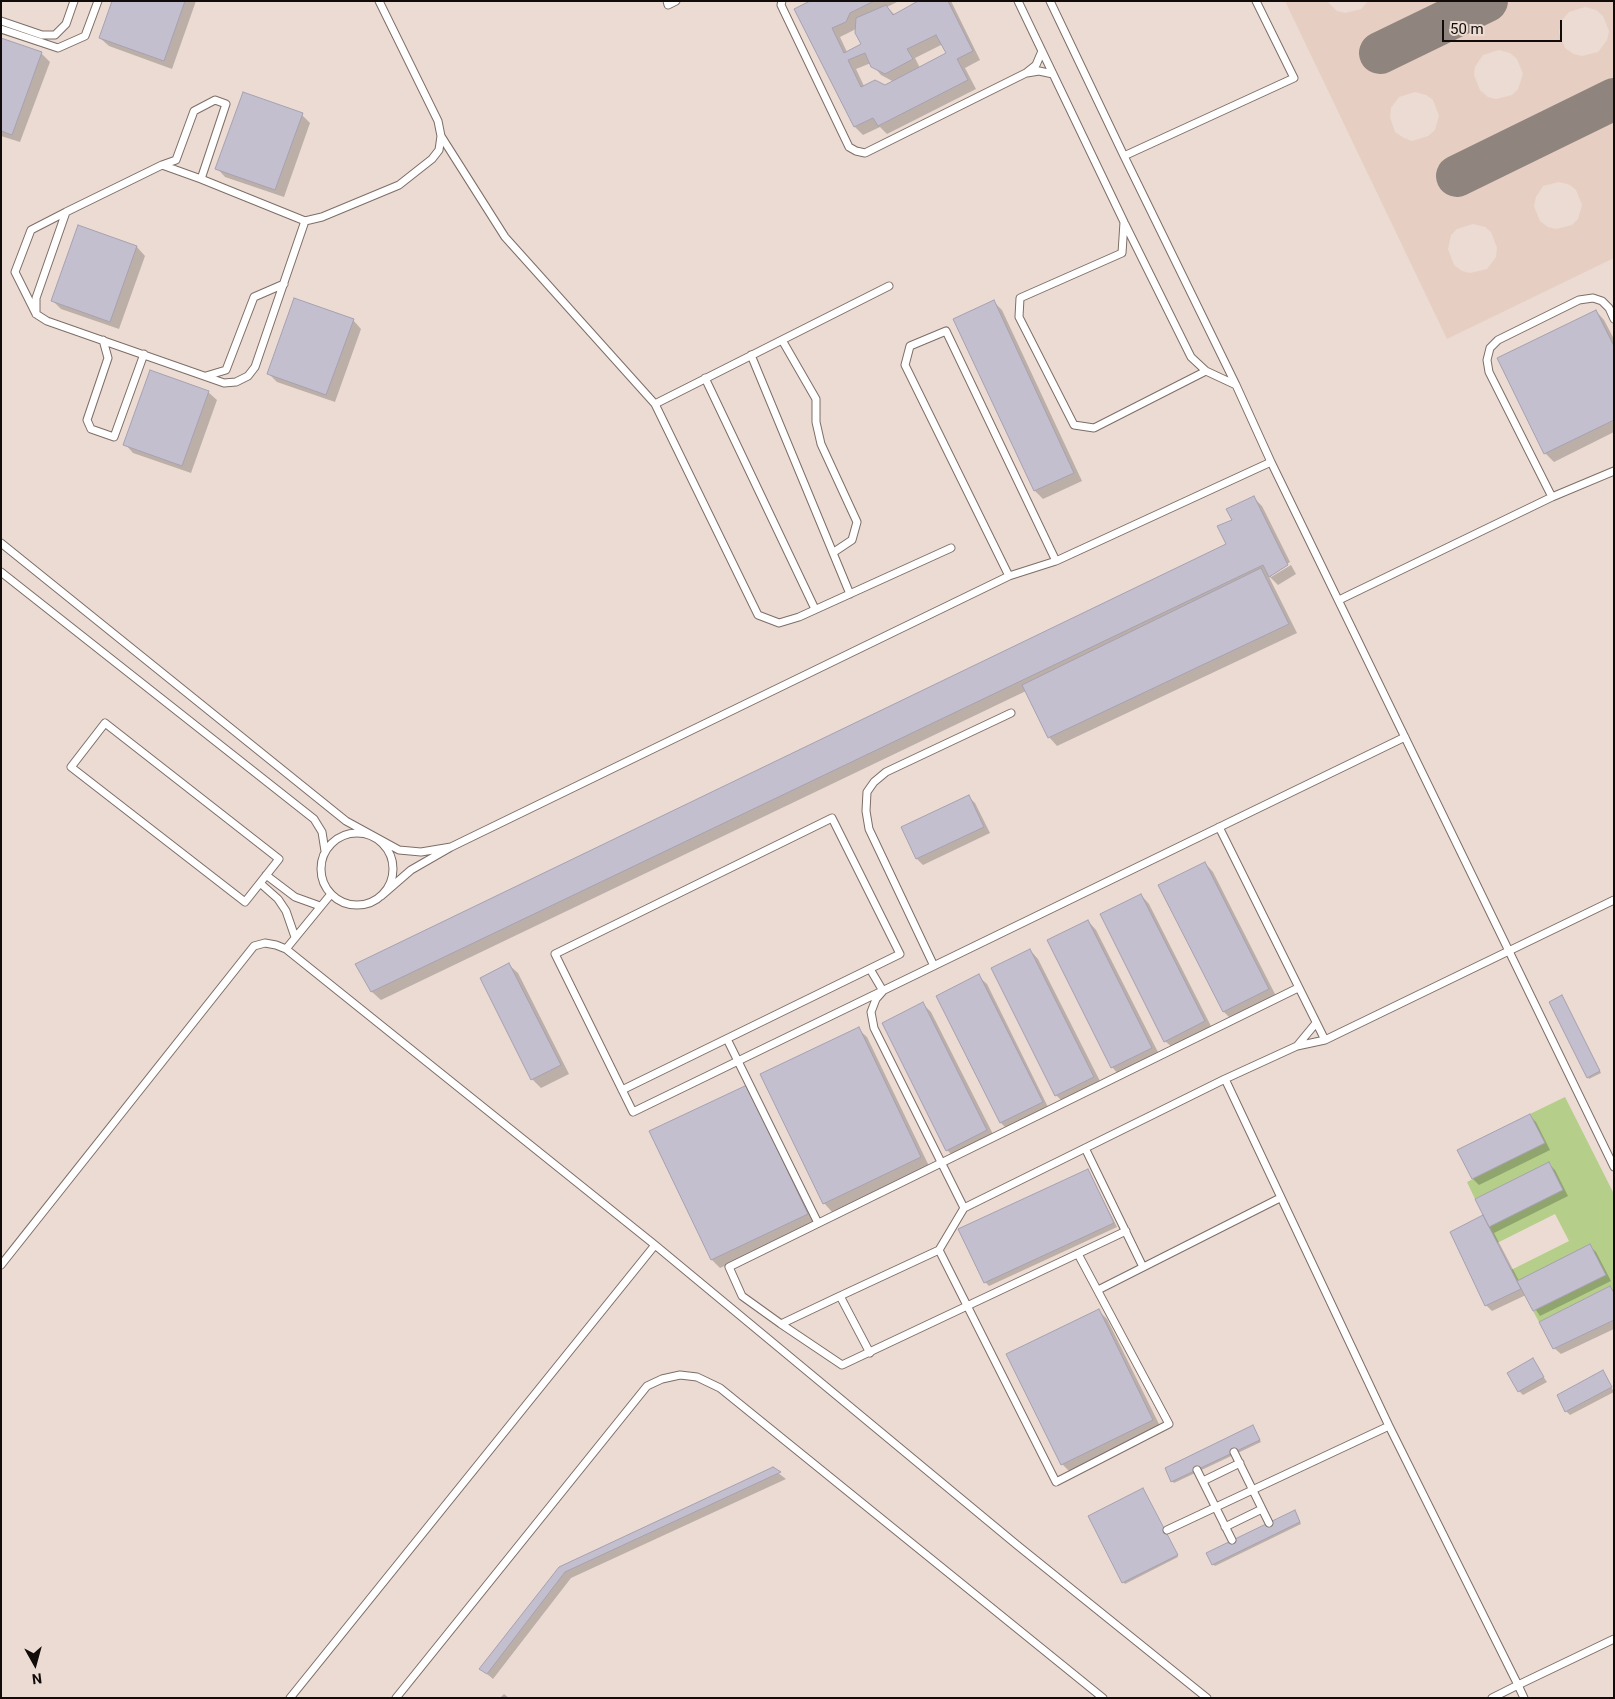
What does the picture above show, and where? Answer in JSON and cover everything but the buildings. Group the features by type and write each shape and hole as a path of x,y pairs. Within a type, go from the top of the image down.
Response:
{"lane":[{"path":"1,21 42,35 55,35 66,24 74,1"},
{"path":"1,29 58,48 86,36 98,1"},
{"path":"162,165 305,221 322,217 400,185 432,159 439,150 441,136 438,121 379,1"},
{"path":"667,1 668,5 676,1"},
{"path":"782,1 781,5 849,147 865,153 1026,73 1036,65 1042,52"},
{"path":"1018,1 1190,356 1206,372 1236,385"},
{"path":"1050,1 1508,952 1614,1167"},
{"path":"1124,156 1294,78 1256,1"},
{"path":"1026,73 1039,71 1053,74"},
{"path":"201,179 226,104 216,100 194,111 176,160 162,165 31,230 15,272 36,314 47,320 224,383 236,382 248,376 255,367 305,221"},
{"path":"441,136 504,237 655,404 758,616 779,623 850,594 951,548"},
{"path":"36,314 36,298 66,212"},
{"path":"1124,222 1122,252 1020,298 1019,317 1074,425 1094,428 1206,372"},
{"path":"206,376 226,370 254,297 284,284"},
{"path":"655,404 889,286"},
{"path":"1552,497 1489,372 1487,360 1490,348 1498,340 1580,300 1593,298 1602,301 1609,308 1614,319"},
{"path":"1009,576 906,365 910,346 946,331 1056,561"},
{"path":"103,340 108,358 87,420 91,429 114,437 144,354"},
{"path":"782,340 816,399 816,422 821,444 858,522 852,540 834,552"},
{"path":"751,355 850,594"},
{"path":"706,378 815,609"},
{"path":"381,896 390,885 393,872 392,858 386,846 376,838 353,833 333,842 321,862 321,873 330,894 342,902 355,905 369,903 381,896 411,870 451,848 1009,576 1056,561 1271,462"},
{"path":"1339,600 1552,497 1614,471"},
{"path":"1,543 359,830 399,850 421,852 451,848"},
{"path":"1,572 314,819 322,832 326,851"},
{"path":"934,966 869,829 866,811 867,792 874,782 886,772 1011,713"},
{"path":"105,723 279,859 266,875 245,902 71,767 105,723"},
{"path":"622,1090 900,954 832,818 555,954 622,1090 633,1112 1405,737"},
{"path":"1219,827 1325,1040"},
{"path":"266,875 295,897 320,906"},
{"path":"260,883 278,899 286,911 295,937"},
{"path":"286,949 330,894"},
{"path":"781,1324 940,1250 964,1208 1225,1079 1297,1046 1325,1040 1614,900"},
{"path":"1,1265 254,946 276,944 286,949 655,1246 1017,1545 1207,1698"},
{"path":"870,968 884,991"},
{"path":"1126,1231 842,1365 742,1296 729,1267 1298,988"},
{"path":"884,991 876,999 871,1012 874,1028 964,1208"},
{"path":"1297,1046 1316,1023"},
{"path":"727,1039 818,1223"},
{"path":"1225,1079 1389,1426 1524,1698"},
{"path":"1085,1148 1143,1267"},
{"path":"1098,1290 1280,1198"},
{"path":"290,1698 655,1246"},
{"path":"940,1250 1056,1482 1169,1424 1078,1254"},
{"path":"840,1296 870,1353"},
{"path":"396,1698 647,1386 662,1379 680,1375 697,1377 720,1388 1103,1698"},
{"path":"1168,1530 1389,1426"},
{"path":"1234,1452 1269,1522"},
{"path":"1203,1481 1240,1463"},
{"path":"1197,1470 1232,1540"},
{"path":"1225,1527 1262,1509"},
{"path":"1492,1698 1614,1639"}],"shaded area":[{"path":"1285,1 1327,1 1337,11 1345,13 1361,9 1368,1 1614,1 1614,258 1447,339","holes":["1585,7 1596,10 1603,16 1609,31 1607,40 1598,52 1582,56 1574,54 1565,48 1559,32 1563,19 1569,12","1499,50 1510,53 1517,59 1523,74 1518,89 1512,95 1496,99 1488,97 1480,90 1474,75 1475,67 1483,55","1415,92 1426,95 1433,100 1439,116 1435,130 1428,136 1412,141 1395,132 1390,117 1391,108 1399,97","1559,182 1570,185 1576,190 1582,205 1578,219 1572,225 1556,229 1548,227 1540,221 1534,206 1536,197 1543,186","1473,224 1485,227 1491,232 1497,248 1496,257 1487,269 1470,273 1462,271 1454,265 1448,249 1451,235 1457,229"]}],"green space":[{"path":"1565,1097 1614,1194 1614,1293 1610,1286 1539,1322 1533,1311 1606,1275 1517,1281 1511,1270 1569,1241 1555,1214 1497,1243 1489,1227 1549,1163 1475,1199 1467,1182 1544,1143 1530,1114"}],"taxiway":[{"path":"1380,53 1487,1"},
{"path":"1457,176 1614,99"}]}
